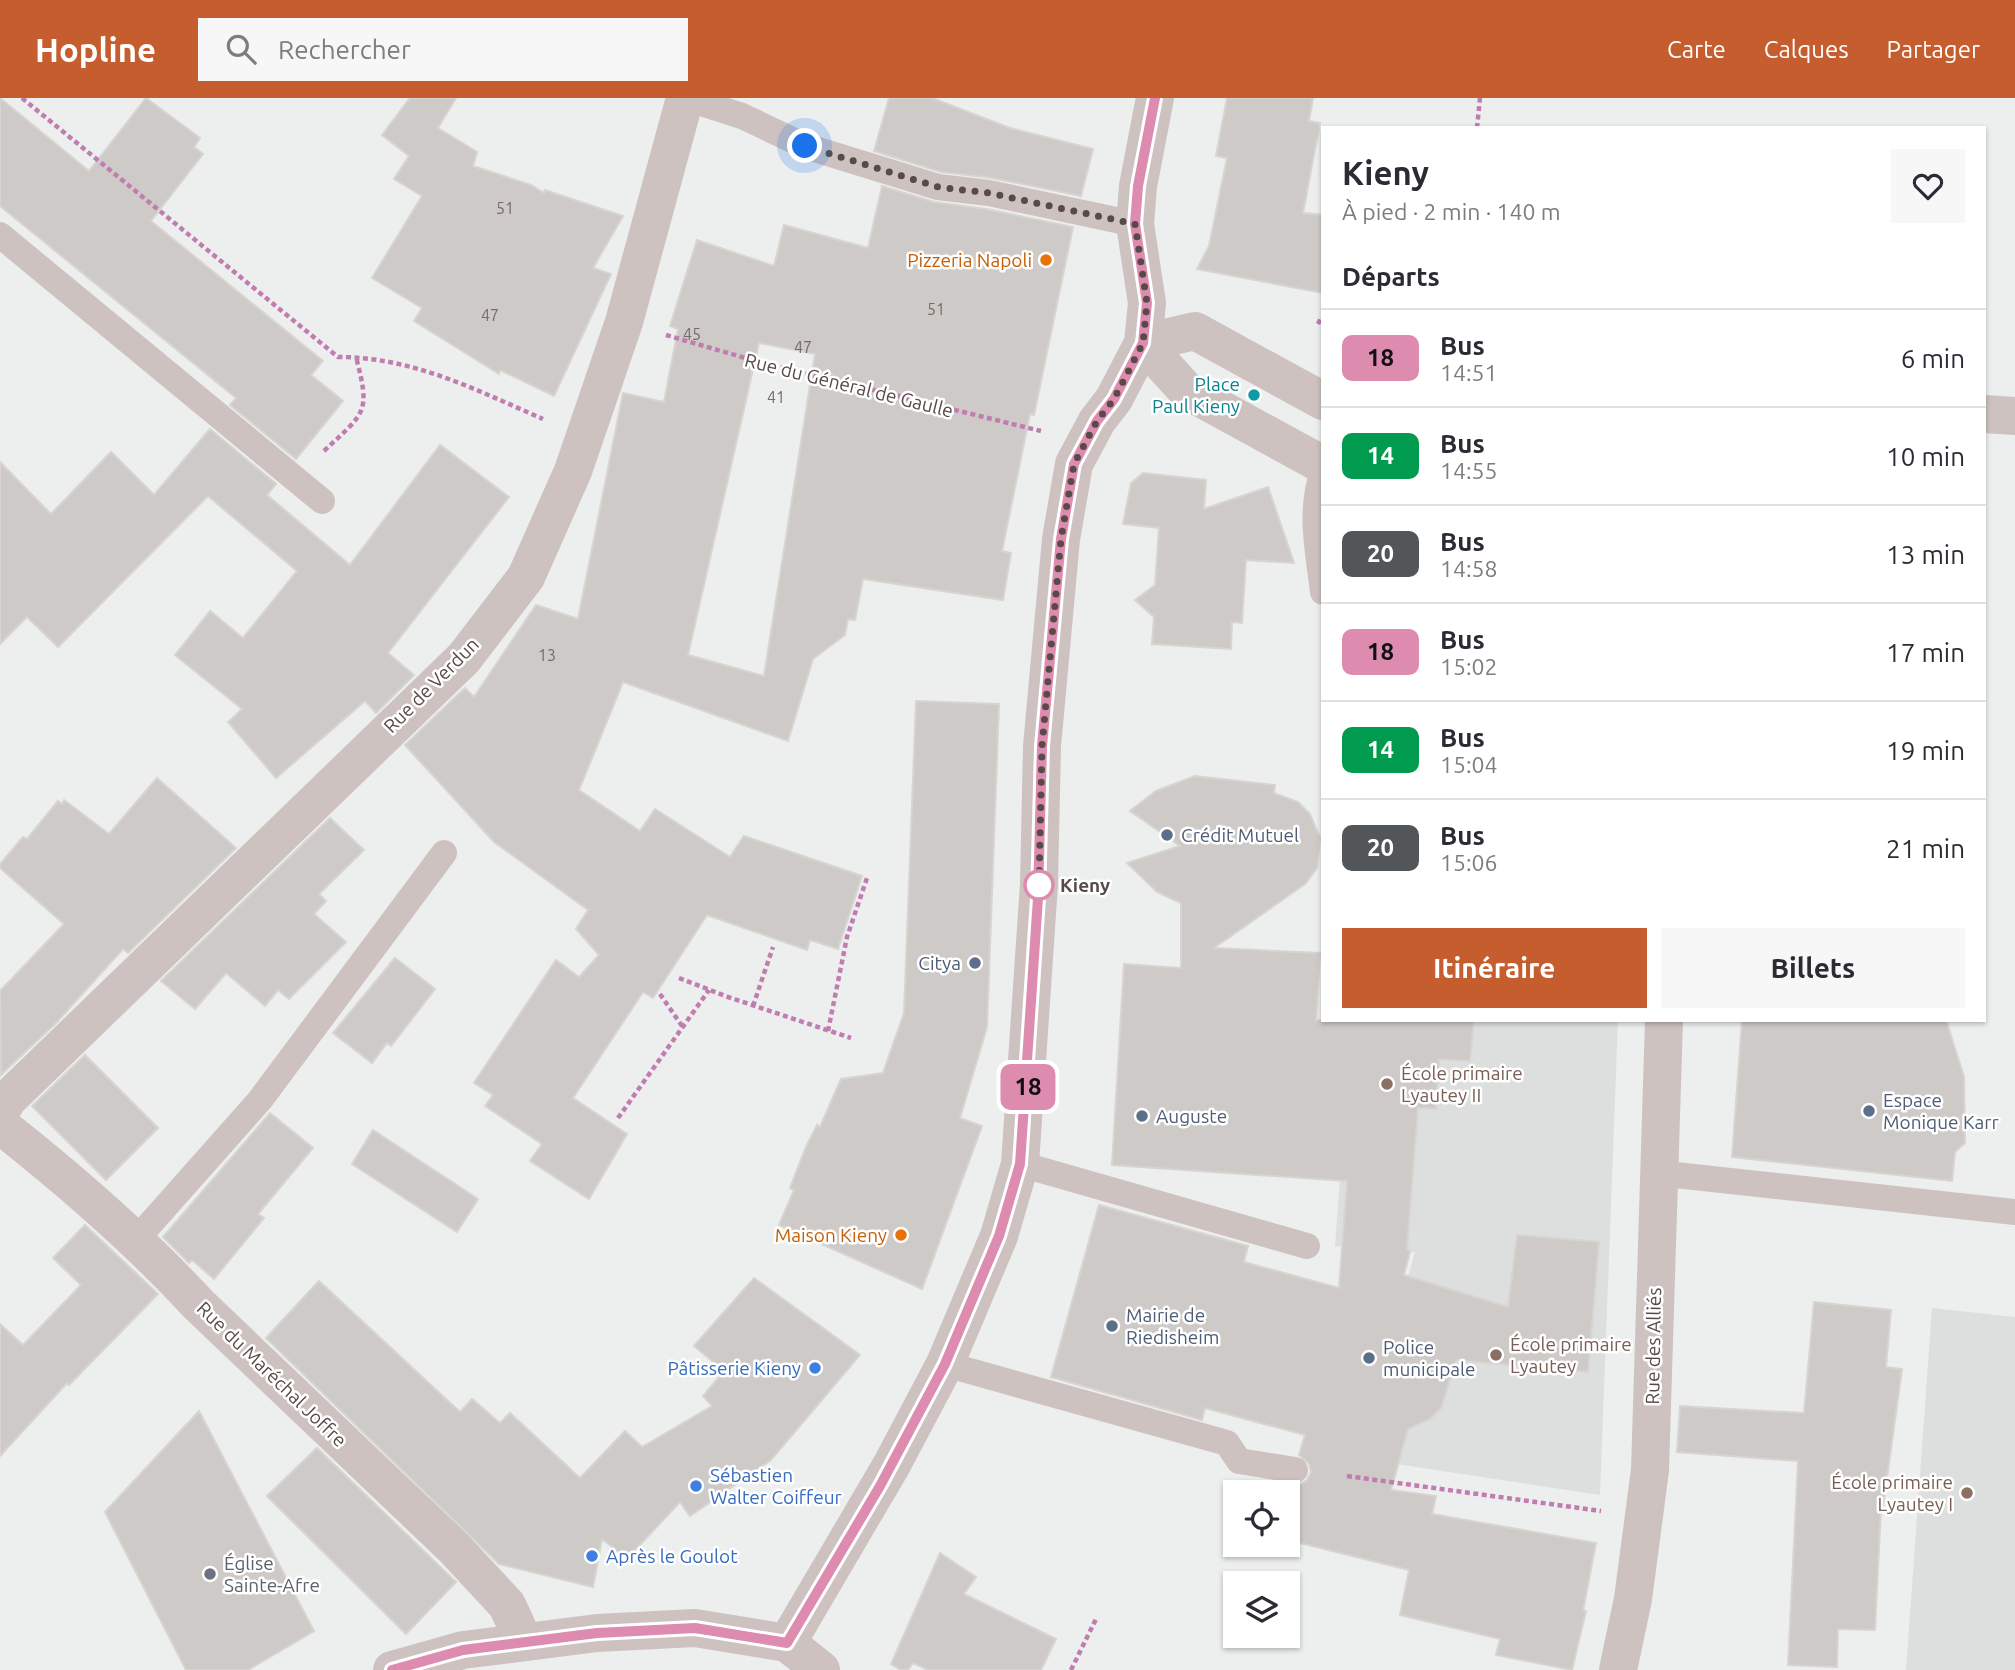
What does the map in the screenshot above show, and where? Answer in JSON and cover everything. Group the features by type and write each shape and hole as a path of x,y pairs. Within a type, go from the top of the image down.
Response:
{"street":[{"name":"Rue de Verdun","path":"0,1112 8,1098 464,658 526,577 573,471 624,322 685,98"},
{"path":"787,1656 945,1364 999,1236 1020,1164 1039,884 1042,746 1061,539 1074,464 1097,421 1114,399 1143,343 1147,303 1135,224 1138,186 1155,98"},
{"path":"1143,343 1195,331 1321,400"},
{"path":"1143,343 1186,390 1321,464"},
{"path":"1986,414 2015,416"},
{"name":"Rue des Alliés","path":"1618,1670 1636,1585 1649,1482 1664,1022"},
{"name":"Rue du Maréchal Joffre","path":"0,1125 64,1176 135,1241 454,1548 507,1605 523,1640"},
{"path":"392,1670 463,1650 523,1640 695,1628 787,1656 821,1670"}],"lane":[{"path":"685,98 742,116 805,146 938,187 989,193 1135,224"},
{"path":"0,235 322,501"},
{"path":"1321,477 1315,495 1313,516 1321,577"},
{"path":"135,1241 260,1100 444,853"},
{"path":"1020,1164 1307,1246"},
{"path":"1657,1173 2015,1212"},
{"path":"945,1364 1227,1443 1240,1461 1295,1470"}],"path":[{"path":"22,98 338,357 399,362 431,370 585,438"},
{"path":"1477,126 1480,98"},
{"path":"1318,324 1321,318"},
{"name":"Rue du Général de Gaulle","path":"658,333 759,362 1042,432"},
{"path":"323,452 363,411 366,394 356,357"},
{"path":"828,1031 847,937 868,875"},
{"path":"753,1006 773,947"},
{"path":"678,978 851,1038"},
{"path":"618,1118 709,990"},
{"path":"660,994 682,1027"},
{"path":"1347,1476 1609,1513"},
{"path":"1071,1670 1096,1619"}],"shaded area":[{"name":"École primaire Lyautey","path":"1352,1022 1618,1022 1600,1495 1357,1458 1415,1252 1335,1246"},
{"name":"École primaire Lyautey I","path":"1932,1308 2015,1317 2015,1670 1906,1670"}],"building":[{"path":"0,98 89,171 146,98 200,138 194,147 203,154 151,221 323,361 311,375 343,401 296,459 230,405 236,398 0,206"},
{"path":"410,98 456,98 438,128 477,152 473,166 531,185 544,193 545,190 623,216 593,268 611,274 554,396 500,370 499,374 414,321 422,308 372,278 422,196 394,179 409,156 382,135"},
{"path":"889,98 932,98 1010,128 1093,149 1081,196 992,178 941,172 874,151"},
{"path":"1227,98 1313,98 1309,121 1320,123 1303,213 1321,215 1321,293 1197,269 1209,246 1227,158 1216,156"},
{"path":"882,186 934,202 986,209 1073,227 1034,415 1030,414 1002,551 1011,553 1003,600 863,579 855,620 848,619 845,635 813,659 788,741 623,682 579,790 640,831 655,809 730,857 744,836 862,876 838,949 810,940 807,950 707,915 653,998 643,992 573,1098 627,1134 589,1199 530,1161 542,1144 485,1106 493,1095 474,1083 556,960 579,977 599,955 576,929 588,910 494,842 405,745 465,688 474,697 536,605 578,619 623,393 664,402 678,329 670,326 697,240 774,266 784,225 868,248","holes":["759,343 815,354 764,676 688,655"]},
{"path":"210,429 276,484 267,495 350,565 440,445 509,497 388,653 414,675 376,713 365,701 276,778 228,722 242,709 175,655 210,611 243,638 297,571 208,496 58,647 27,617 0,644 0,462 51,514 111,452 154,495"},
{"path":"1143,473 1206,480 1204,509 1268,487 1294,563 1246,560 1242,623 1232,622 1231,649 1152,644 1154,617 1135,600 1155,585 1159,528 1123,524 1131,483"},
{"path":"916,701 999,704 987,1027 960,1118 982,1126 922,1289 779,1225 794,1190 790,1188 806,1147 817,1125 820,1127 841,1079 883,1073 904,1013"},
{"path":"1195,776 1275,785 1274,793 1298,802 1310,814 1320,838 1317,868 1305,884 1214,948 1320,953 1316,1020 1321,1022 1474,1022 1470,1061 1439,1059 1436,1109 1418,1108 1407,1248 1410,1252 1404,1275 1508,1307 1517,1235 1599,1242 1588,1372 1456,1360 1441,1408 1430,1419 1408,1429 1391,1490 1436,1496 1432,1514 1596,1543 1583,1611 1586,1611 1572,1670 1496,1655 1500,1639 1400,1615 1409,1570 1300,1543 1300,1484 1307,1480 1311,1472 1309,1464 1299,1455 1305,1435 1205,1408 1202,1420 1051,1377 1099,1205 1248,1246 1244,1262 1339,1288 1347,1181 1112,1165 1124,964 1181,968 1181,903 1157,892 1127,863 1180,846 1130,811 1156,791"},
{"path":"157,778 236,848 128,953 123,949 56,1023 1,1075 0,991 64,924 0,868 0,864 23,837 27,839 58,801 62,804 64,800 109,834"},
{"path":"330,818 364,850 319,894 326,901 314,914 346,942 289,999 278,990 265,1006 226,973 195,1009 161,981"},
{"path":"395,958 435,989 391,1046 387,1043 372,1063 333,1033"},
{"path":"1742,1022 1947,1022 1964,1077 1965,1143 1955,1152 1952,1181 1732,1157"},
{"path":"85,1055 158,1128 106,1180 32,1106"},
{"path":"270,1113 313,1148 258,1214 264,1218 214,1279 192,1260 189,1263 163,1237"},
{"path":"373,1130 478,1199 457,1232 352,1164"},
{"path":"85,1225 158,1294 69,1385 67,1383 0,1456 0,1324 23,1345 81,1285 53,1258"},
{"path":"754,1278 860,1355 771,1460 690,1516 680,1502 627,1559 602,1539 593,1587 499,1564 266,1338 319,1281 460,1412 472,1399 500,1423 510,1413 580,1478 625,1431 642,1447 712,1406 703,1396 724,1371 694,1346"},
{"path":"1814,1302 1891,1310 1886,1367 1902,1369 1881,1507 1875,1630 1838,1629 1837,1667 1788,1665 1798,1461 1677,1452 1680,1406 1804,1413"},
{"name":"Église Sainte-Afre","path":"199,1411 314,1631 248,1670 186,1670 105,1512"},
{"path":"317,1448 456,1582 406,1634 267,1496"},
{"path":"940,1553 976,1577 964,1594 1056,1639 1041,1670 928,1670 913,1663 908,1670 901,1670 891,1664"}],"bus line":[{"name":"18","path":"392,1670 463,1650 523,1640 597,1633 695,1628 787,1643 880,1486 936,1384 999,1236 1020,1164 1026,1123 1046,683 1061,539 1074,464 1097,421 1114,399 1143,343 1147,303 1135,224 1138,186 1155,98"}],"place":[{"name":"Pizzeria Napoli","path":"1046,260"},
{"name":"Place Paul Kieny","path":"1254,395"},
{"name":"Crédit Mutuel","path":"1167,835"},
{"name":"Kieny","path":"1039,885"},
{"name":"Citya","path":"975,963"},
{"name":"École primaire Lyautey II","path":"1387,1084"},
{"name":"Espace Monique Karr","path":"1869,1111"},
{"name":"Auguste","path":"1142,1116"},
{"name":"Maison Kieny","path":"901,1235"},
{"name":"Mairie de Riedisheim","path":"1112,1326"},
{"name":"École primaire Lyautey","path":"1496,1355"},
{"name":"Police municipale","path":"1369,1358"},
{"name":"Pâtisserie Kieny","path":"815,1368"},
{"name":"Sébastien Walter Coiffeur","path":"696,1486"},
{"name":"École primaire Lyautey I","path":"1967,1493"},
{"name":"Après le Goulot","path":"592,1556"},
{"name":"Église Sainte-Afre","path":"210,1574"}],"route":[{"path":"805,146 938,187 989,193 1135,224 1147,303 1143,343 1114,399 1097,421 1074,464 1061,539 1046,683 1039,885"}]}
